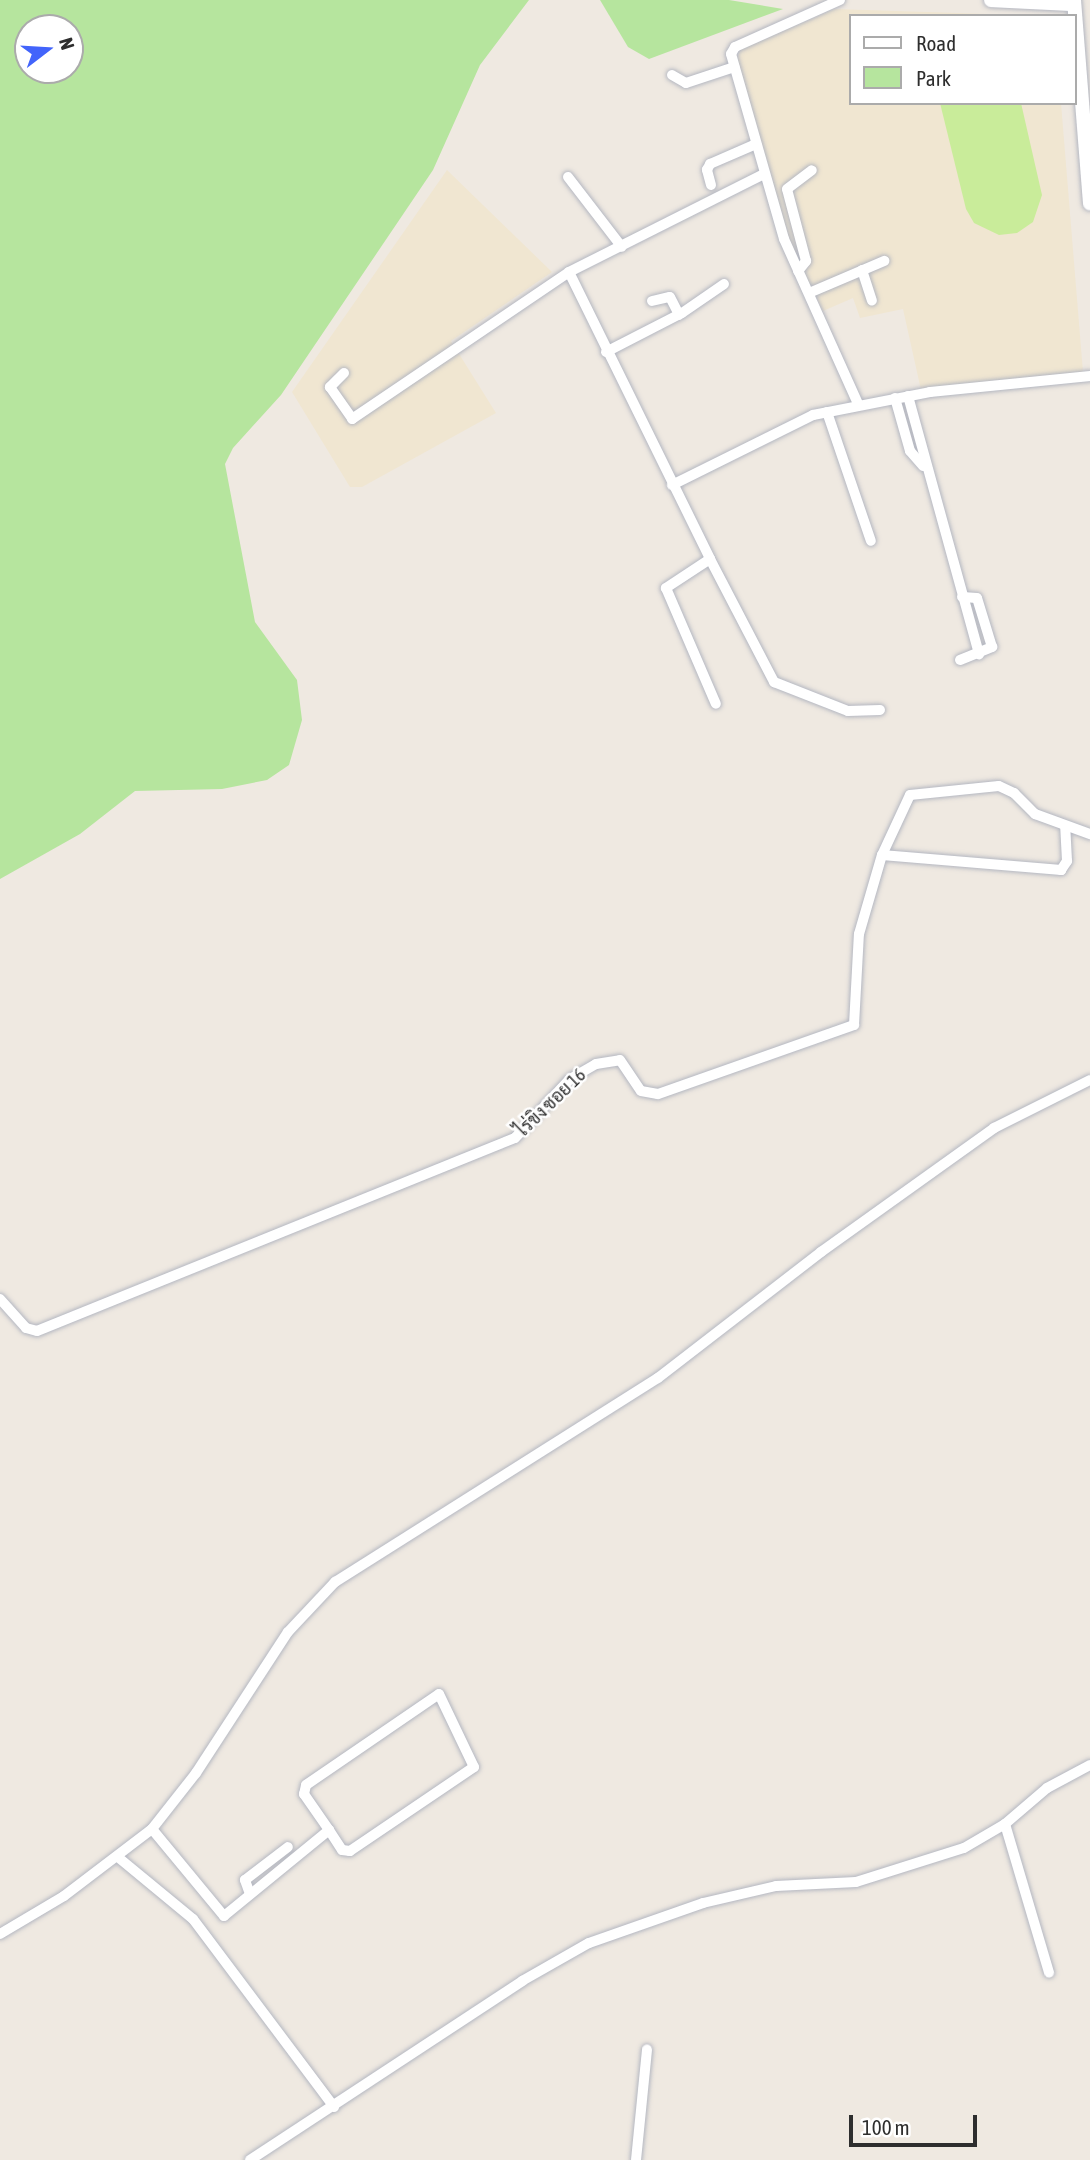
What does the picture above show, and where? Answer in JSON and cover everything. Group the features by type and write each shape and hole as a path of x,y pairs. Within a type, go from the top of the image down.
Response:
{"main road":[{"path":"991,0 1074,2"},
{"path":"1076,25 1090,203"}],"street":[{"path":"840,0 735,47 731,54 762,175 799,271 858,404"},
{"path":"672,75 686,83 734,67"},
{"path":"711,185 707,170 710,164 754,145"},
{"path":"799,271 806,261 787,189 812,170"},
{"path":"344,373 330,387 352,419 569,272 762,175"},
{"path":"568,177 622,247"},
{"path":"809,293 884,261"},
{"path":"862,270 872,300"},
{"path":"569,272 672,485 774,682 848,710 880,710"},
{"path":"606,352 679,315 723,284"},
{"path":"652,301 670,297 679,315"},
{"path":"672,485 799,421 827,412 908,396 1090,376"},
{"path":"908,396 923,466 979,654 960,660"},
{"path":"895,398 910,451 923,466"},
{"path":"827,412 871,541"},
{"path":"710,559 666,587 716,704"},
{"name":"ไร่ขิง ซอย 16","path":"0,1299 26,1328 37,1331 236,1254 515,1138 570,1079 596,1064 620,1060 640,1091 654,1095 850,1027 857,1018 858,942 882,855 906,799 913,794 999,786 1014,793 1035,814 1090,834"},
{"path":"882,855 1059,870 1067,861 1065,826"},
{"path":"0,1934 119,1858 152,1829 196,1773 288,1632 335,1583 659,1378 821,1252 994,1128 1090,1080"},
{"path":"439,1693 474,1767 350,1852 342,1850 328,1830 304,1794 306,1785 439,1693"},
{"path":"250,2160 522,1982 589,1943 740,1895 776,1886 839,1884 880,1875 964,1848 1005,1824 1047,1788 1090,1765"},
{"path":"1005,1824 1049,1973"},
{"path":"152,1829 224,1916 328,1830"},
{"path":"250,1894 244,1882 288,1847"},
{"path":"119,1858 193,1919 334,2107"},
{"path":"266,1864 275,1875"},
{"path":"636,2160 647,2050"}],"shaded area":[{"path":"835,9 989,14 848,14 848,105 1061,105 1083,372 921,390 903,309 860,318 853,298 823,311 781,225 735,64 741,49"},
{"path":"447,170 552,272 451,341 496,413 362,487 350,487 292,392"}],"green space":[{"path":"0,0 529,0 480,65 433,170 281,395 233,448 225,464 255,622 297,680 302,720 289,765 267,780 222,789 135,791 80,834 0,879"},
{"path":"600,0 729,0 783,9 649,59 628,47"},
{"path":"940,105 1021,105 1042,195 1033,222 1017,233 999,235 974,223 966,209"}]}
